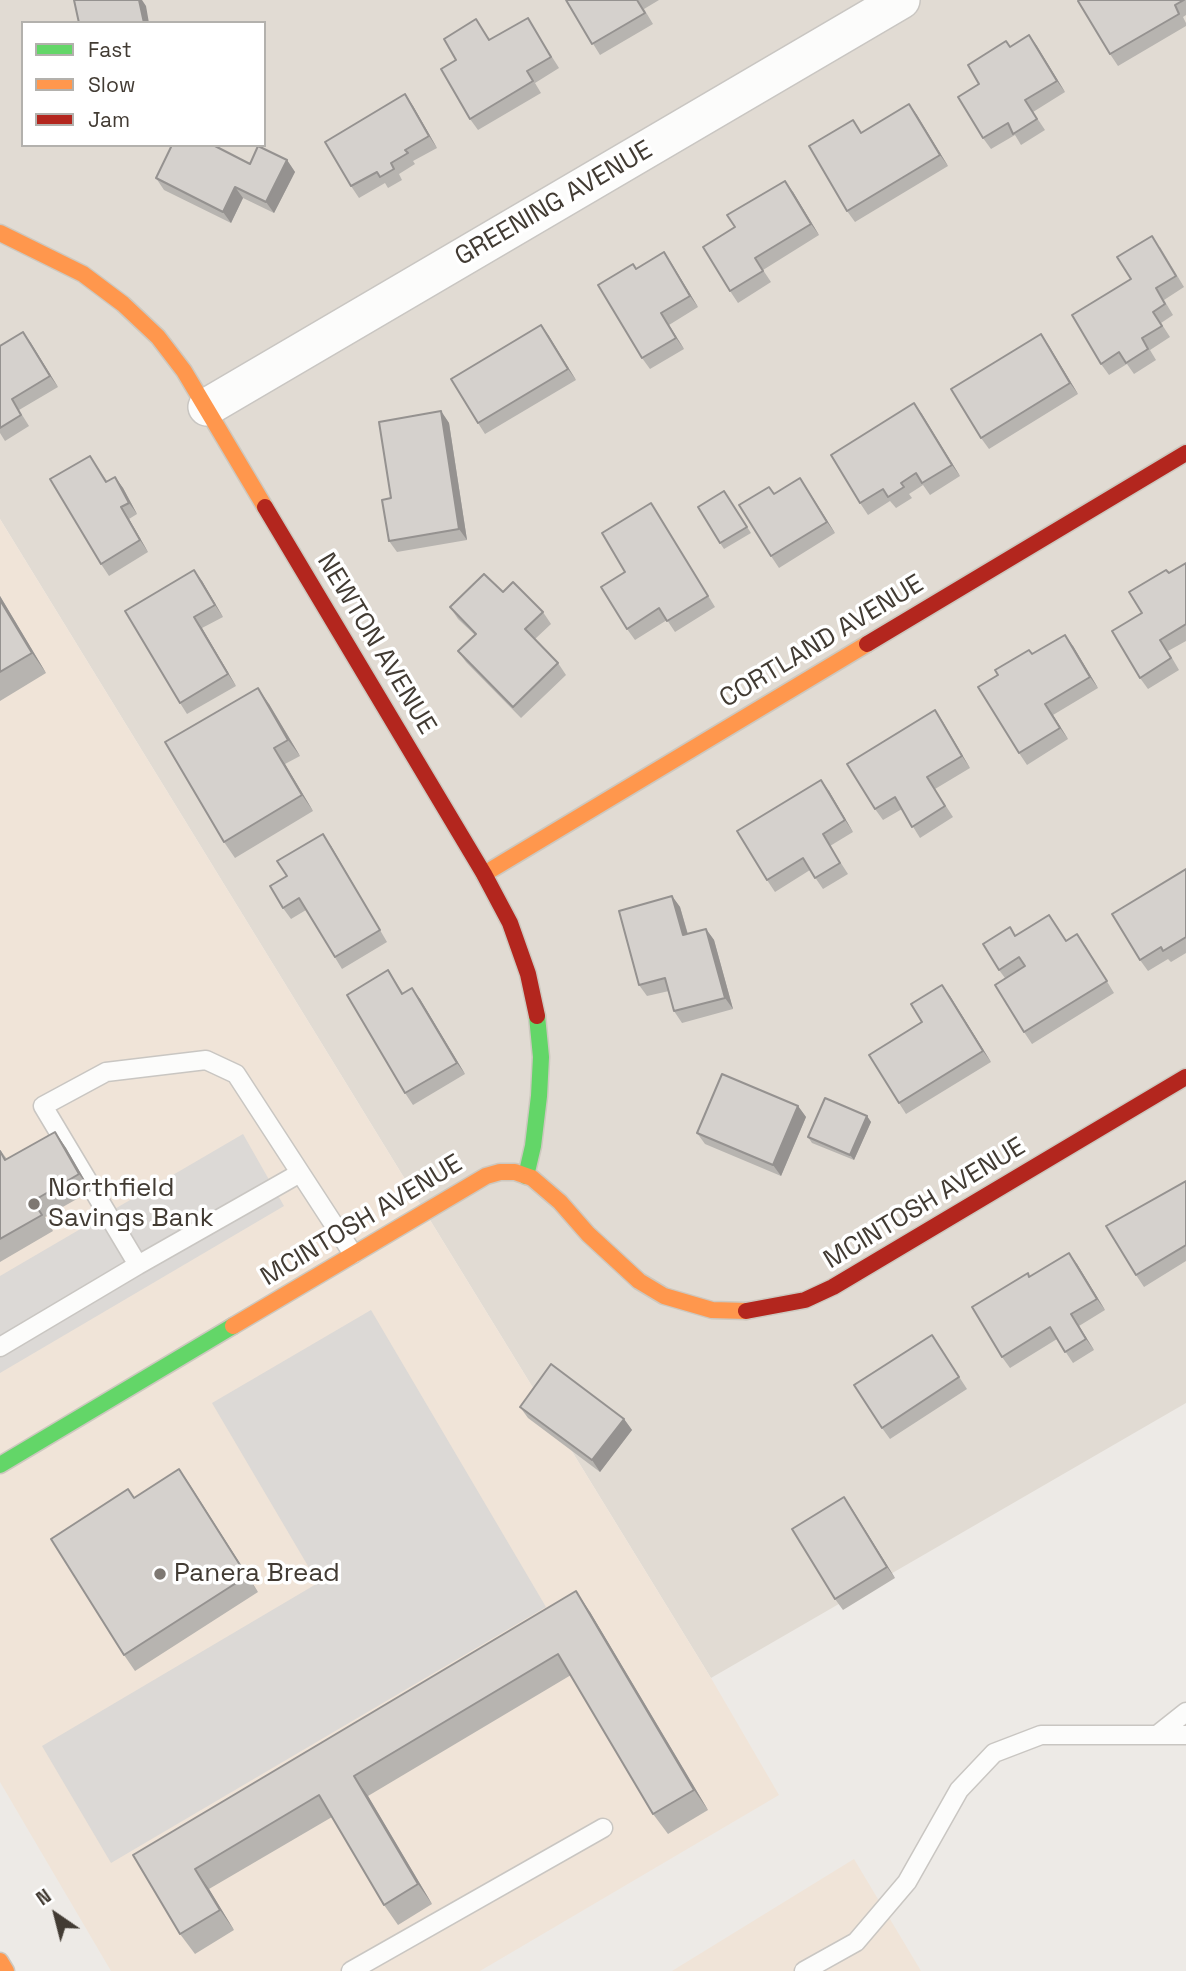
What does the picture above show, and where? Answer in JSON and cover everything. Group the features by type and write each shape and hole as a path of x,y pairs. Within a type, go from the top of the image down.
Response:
{"main road":[{"name":"NEWTON AVENUE","path":"0,233 83,274 123,304 158,337 184,371 484,874 510,923 528,974 538,1019 541,1057 539,1097 526,1176"},
{"name":"CORTLAND AVENUE","path":"484,874 1186,453"},
{"name":"MCINTOSH AVENUE","path":"0,1465 486,1176 514,1172 532,1178 639,1281 664,1296 712,1310 744,1311 805,1300 832,1287 1186,1077"},
{"path":"0,1961 6,1971"}],"street":[{"name":"GREENING AVENUE","path":"206,407 901,0"}],"lane":[{"path":"138,1265 43,1106 106,1072 206,1060 236,1074 353,1254"},
{"path":"0,1347 300,1173"},
{"path":"1157,1735 1186,1712"},
{"path":"804,1971 856,1942 907,1882 959,1790 994,1753 1041,1735 1186,1735"},
{"path":"351,1971 603,1829"}],"shaded area":[{"path":"0,0 1186,0 1186,1403 711,1678 0,519"},
{"path":"0,519 711,1678 779,1795 480,1971 111,1971 0,1782"},
{"path":"243,1134 284,1206 0,1373 0,1276"},
{"path":"371,1310 546,1607 111,1863 42,1746 318,1583 212,1403"},
{"path":"854,1859 921,1971 672,1971"}],"building":[{"path":"74,0 139,0 144,21 79,21"},
{"path":"566,0 637,0 645,13 592,44"},
{"path":"1079,0 1184,0 1175,5 1179,14 1110,54"},
{"path":"528,18 551,57 527,71 533,81 470,119 441,69 456,60 444,39 476,19 489,40"},
{"path":"1029,35 1057,81 1025,100 1037,119 1013,134 1008,123 983,138 958,97 979,84 968,65 1006,41 1010,47"},
{"path":"405,94 429,136 405,150 408,153 391,163 394,169 380,177 377,172 351,186 325,142"},
{"path":"909,104 940,155 847,211 809,146 853,120 861,133"},
{"path":"171,147 217,147 250,164 258,147 260,147 287,160 266,202 235,187 223,212 156,178"},
{"path":"785,181 811,224 755,258 763,271 730,291 703,247 735,227 727,215"},
{"path":"1152,236 1176,276 1156,288 1165,304 1153,312 1162,326 1142,338 1148,349 1126,363 1119,352 1101,364 1072,315 1131,279 1117,257"},
{"path":"664,252 690,296 661,313 676,338 642,358 598,285 633,264 636,269"},
{"path":"541,325 568,369 478,423 451,379"},
{"path":"23,332 50,376 12,399 21,415 0,428 0,346"},
{"path":"1041,334 1070,383 981,438 951,389"},
{"path":"914,403 952,465 922,483 916,473 901,483 904,487 888,497 883,489 860,503 831,455"},
{"path":"441,411 459,529 389,541 382,500 391,498 379,422"},
{"path":"90,456 106,482 115,477 129,503 121,507 140,540 101,564 50,479"},
{"path":"800,478 827,522 771,556 739,505 769,487 774,494"},
{"path":"724,491 747,527 720,543 698,507"},
{"path":"651,503 708,596 667,621 659,608 627,629 601,587 625,572 602,533"},
{"path":"1186,563 1186,624 1160,640 1171,658 1140,678 1112,631 1142,613 1129,592 1166,570 1169,573"},
{"path":"194,570 215,605 194,617 228,674 180,703 125,611"},
{"path":"484,574 503,592 513,582 543,612 525,629 558,663 513,707 458,651 476,634 450,607"},
{"path":"0,600 32,653 0,672"},
{"path":"1065,635 1090,677 1045,704 1060,728 1019,753 978,687 998,675 995,670 1029,650 1032,654"},
{"path":"258,688 288,740 274,748 302,795 224,842 165,742"},
{"path":"935,710 962,756 927,777 945,806 912,827 895,797 875,809 847,764"},
{"path":"821,780 845,820 823,834 840,863 815,878 803,858 767,880 737,831"},
{"path":"323,834 380,930 335,957 299,898 283,908 270,886 287,876 277,861"},
{"path":"1186,869 1186,937 1163,951 1161,947 1140,960 1112,914"},
{"path":"672,896 683,935 706,929 725,998 674,1011 665,978 639,985 619,911"},
{"path":"1049,915 1066,941 1077,934 1107,981 1024,1032 995,985 1025,966 1019,957 999,970 983,944 1010,927 1015,936"},
{"path":"388,970 402,994 412,988 457,1063 405,1093 347,995"},
{"path":"942,985 983,1051 899,1103 869,1055 922,1022 911,1004"},
{"path":"722,1074 798,1106 773,1165 697,1133"},
{"path":"825,1098 867,1116 850,1155 808,1137"},
{"name":"Northfield Savings Bank","path":"55,1132 79,1174 33,1201 42,1215 0,1239 0,1151 5,1160"},
{"path":"1186,1181 1186,1245 1136,1275 1106,1226"},
{"path":"1069,1253 1097,1299 1071,1314 1086,1339 1065,1352 1050,1327 1002,1357 972,1307 1028,1273 1029,1277"},
{"path":"932,1335 959,1377 882,1428 854,1385"},
{"path":"551,1364 624,1419 592,1460 520,1407"},
{"name":"Panera Bread","path":"179,1469 247,1576 124,1655 51,1539 128,1489 134,1498"},
{"path":"844,1497 887,1567 835,1599 792,1529"},
{"path":"576,1591 694,1790 653,1814 558,1654 354,1776 418,1884 384,1905 319,1795 195,1869 220,1910 180,1934 133,1855"}],"traffic: fast":[{"path":"526,1176 539,1096 541,1057 537,1016"},
{"path":"0,1465 233,1326"}],"traffic: slow":[{"path":"0,233 83,274 123,304 158,337 184,371 265,507"},
{"path":"484,874 867,644"},
{"path":"233,1326 486,1176 500,1172 515,1172 532,1178 560,1202 588,1234 639,1281 664,1296 712,1310 746,1311"},
{"path":"0,1961 6,1971"}],"traffic: jam":[{"path":"867,644 1186,453"},
{"path":"265,507 484,874 510,923 528,974 537,1016"},
{"path":"746,1311 805,1300 833,1287 1186,1077"}],"place":[{"name":"Northfield Savings Bank","path":"34,1204"},
{"name":"Panera Bread","path":"160,1574"}]}
